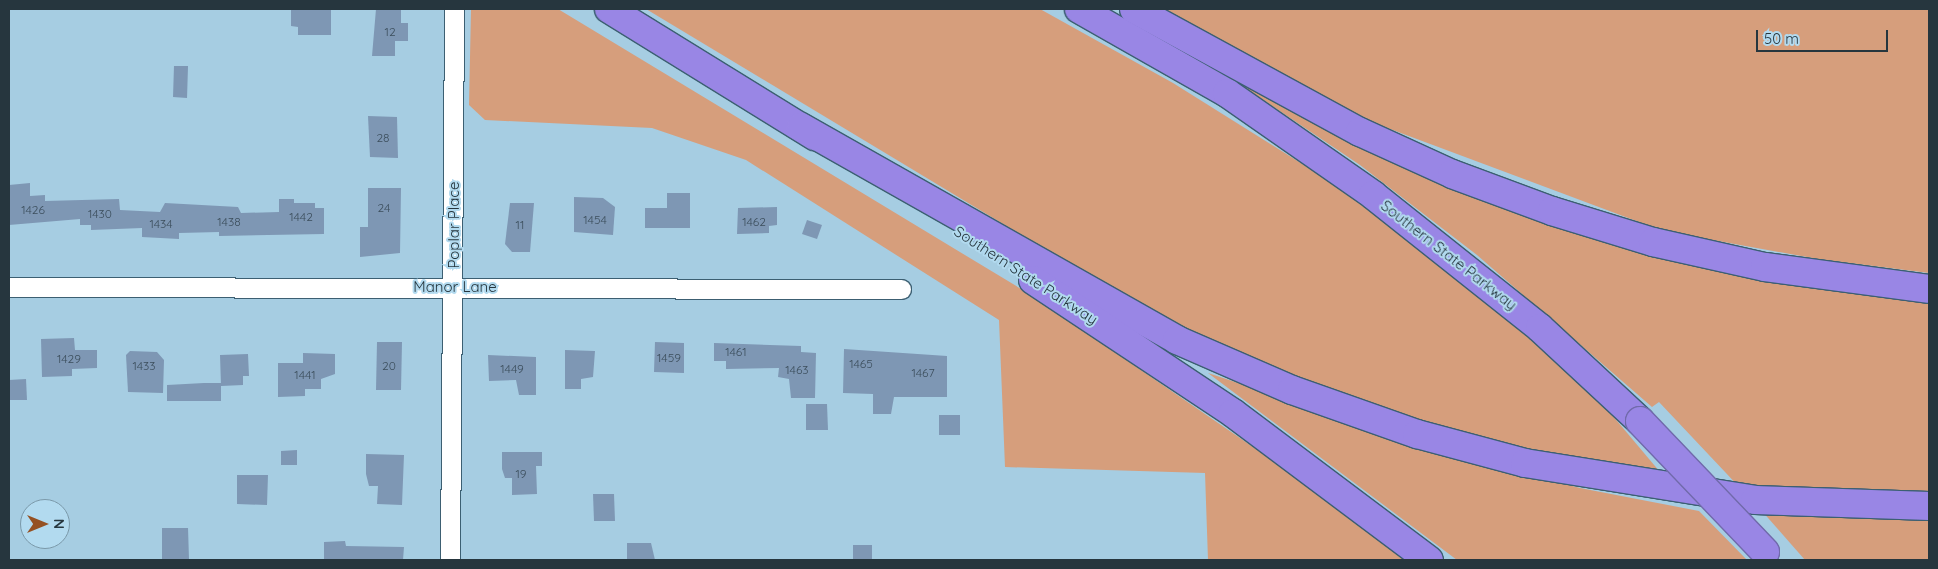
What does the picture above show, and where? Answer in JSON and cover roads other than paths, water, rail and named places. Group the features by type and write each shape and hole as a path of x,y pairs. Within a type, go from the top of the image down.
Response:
{"highway":[{"name":"Southern State Parkway","path":"609,9 801,127 1139,348 1327,481 1429,560"},
{"name":"Southern State Parkway","path":"1079,9 1227,93 1373,195 1540,328 1640,421 1769,556"},
{"path":"1134,9 1360,132 1452,174 1552,211 1654,242 1765,267 1929,289"},
{"path":"801,127 1177,340 1292,390 1417,434 1525,464 1755,500 1929,506"}],"street":[{"name":"Poplar Place","path":"450,560 454,287 454,9"},
{"name":"Manor Lane","path":"9,287 901,289"}]}
